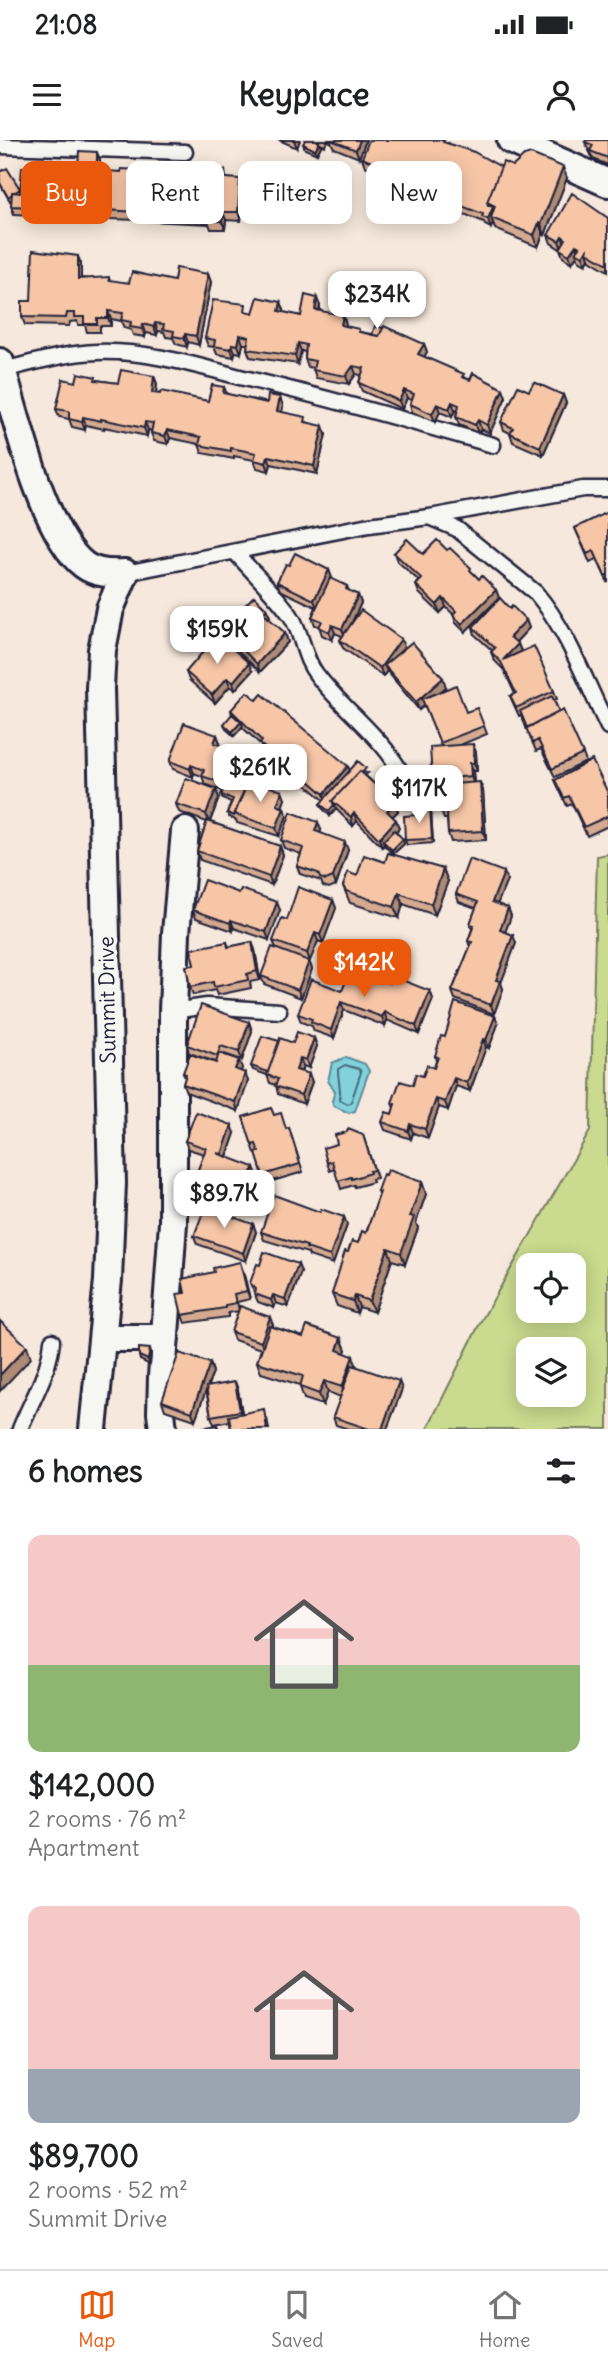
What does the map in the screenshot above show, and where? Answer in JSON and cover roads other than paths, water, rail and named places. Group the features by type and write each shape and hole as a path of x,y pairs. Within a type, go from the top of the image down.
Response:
{"street":[{"path":"511,140 608,183"},
{"path":"1,366 27,454 58,534 69,552 86,567 106,574 125,573"},
{"name":"Summit Drive","path":"93,1429 104,1338 112,1183 100,688 102,650 110,609 125,573"},
{"path":"163,1429 161,1413 173,1223 173,1011 176,933 185,831"},
{"path":"104,1338 165,1338"}],"lane":[{"path":"0,146 185,152"},
{"path":"1,366 98,352 136,355 195,366 341,401 493,445"},
{"path":"125,573 369,524 429,517 583,489 608,489"},
{"path":"429,517 457,529 522,580 547,606 608,727"},
{"path":"234,551 290,615 314,672 380,743 406,779 411,796"},
{"path":"173,1011 207,1006 279,1011"},
{"path":"20,1429 42,1384 50,1362 52,1341"}],"water":[{"path":"346,1057 365,1064 369,1071 355,1111 349,1113 334,1106 332,1101 335,1091 328,1081 332,1063"}]}
